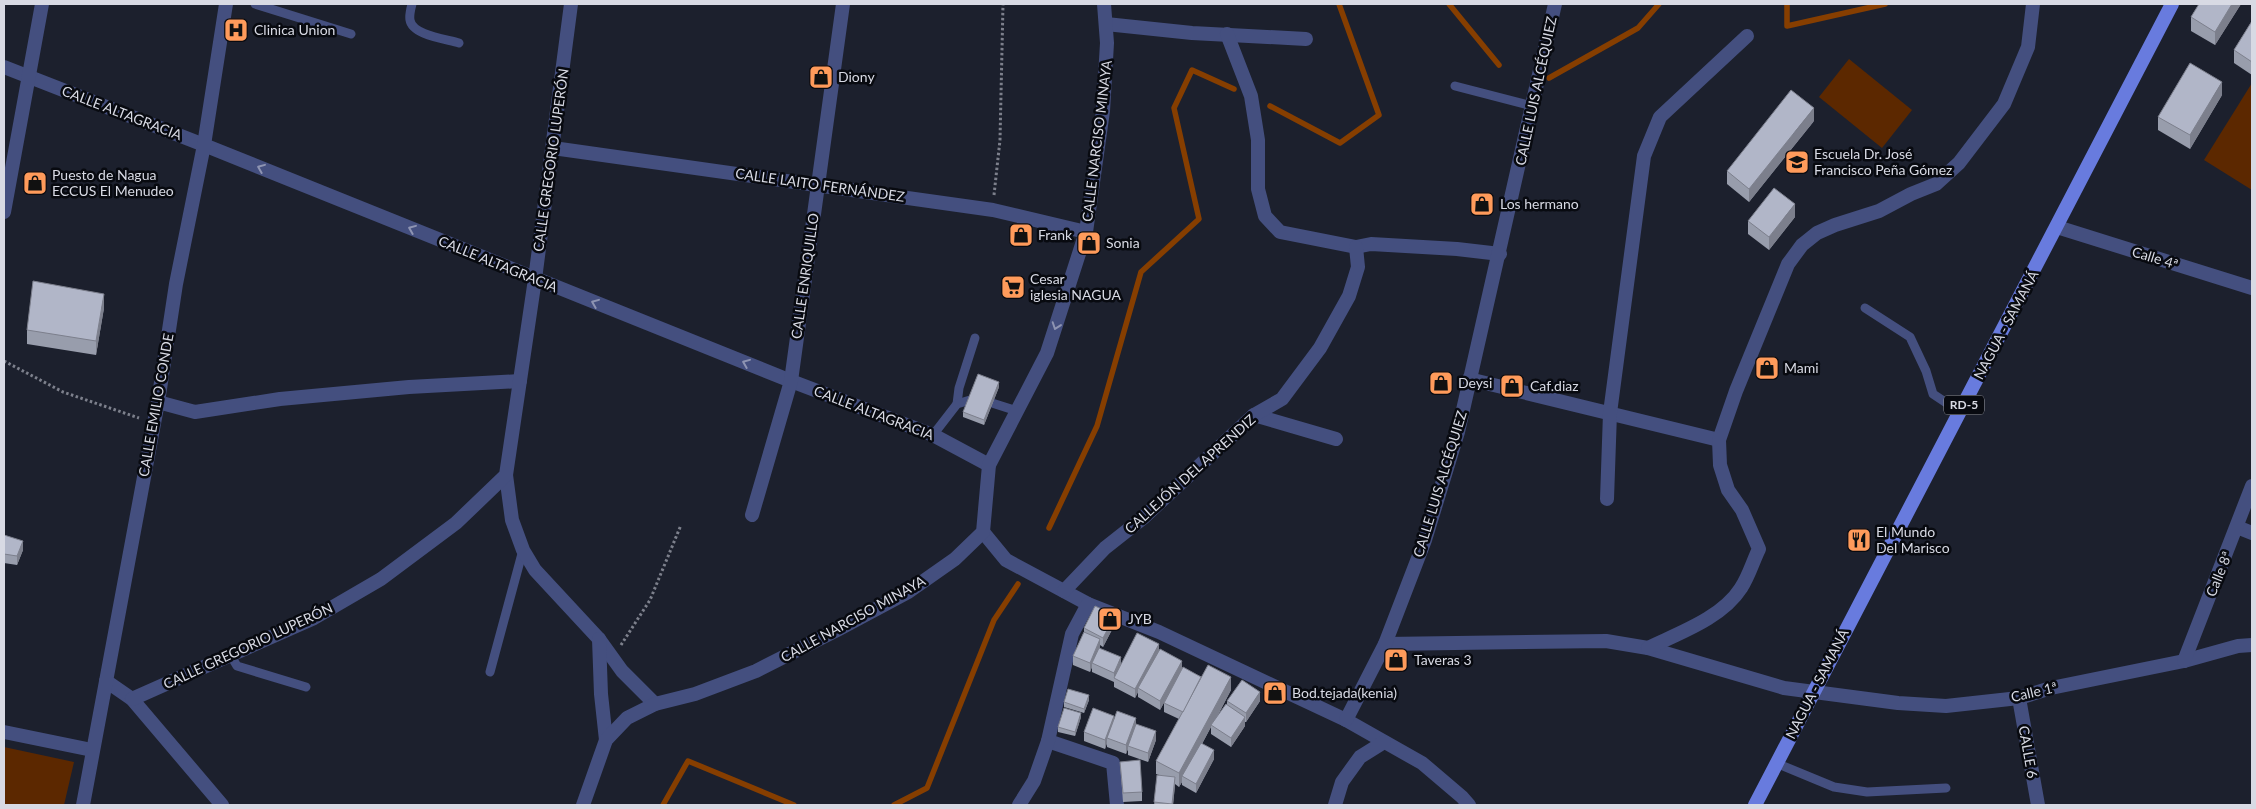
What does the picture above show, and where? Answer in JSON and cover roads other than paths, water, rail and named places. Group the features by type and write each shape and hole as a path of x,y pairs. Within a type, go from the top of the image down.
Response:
{"main road":[{"name":"NAGUA - SAMANÁ","path":"1755,805 1812,692 2172,4"}],"street":[{"path":"4,212 42,4"},
{"name":"CALLE EMILIO CONDE","path":"83,805 158,402 176,284 204,145 226,4"},
{"name":"CALLE GREGORIO LUPERÓN","path":"132,699 314,618 381,579 456,523 506,475 535,279 571,4"},
{"name":"CALLE ENRIQUILLO","path":"752,515 791,381 817,185 844,4"},
{"name":"CALLE NARCISO MINAYA","path":"584,805 606,740 627,718 655,704 695,694 756,671 837,630 908,592 955,559 983,532 989,465 1047,354 1086,232 1103,112 1108,43 1104,4"},
{"name":"CALLE LUIS ALCÉQUIEZ","path":"1346,720 1385,644 1425,540 1458,432 1500,254 1555,4"},
{"path":"1648,648 1686,630 1716,612 1735,596 1743,586 1759,549 1742,510 1728,490 1720,465 1719,440 1736,391 1788,264 1802,245 1817,233 1835,225 1879,211 1911,194 1936,184 1959,163 2004,104 2028,47 2033,4"},
{"path":"1106,24 1192,33 1306,38"},
{"path":"1227,34 1252,96 1258,140 1258,189 1265,216 1280,232 1356,247 1371,244 1457,249 1500,254"},
{"path":"1607,499 1610,413 1644,156 1660,118 1747,36"},
{"name":"CALLE ALTAGRACIA","path":"4,67 204,145 791,381 932,435 989,465"},
{"name":"CALLE LAITO FERNÁNDEZ","path":"553,148 993,210 1086,232"},
{"name":"Calle 4ª","path":"2057,227 2252,288"},
{"name":"CALLEJÓN DEL APRENDIZ","path":"1064,591 1105,548 1143,518 1254,415 1282,399 1320,348 1349,296 1358,267 1356,247"},
{"path":"1469,379 1719,440"},
{"path":"158,402 195,412 280,399 409,387 520,380"},
{"path":"1254,415 1336,438"},
{"path":"506,475 512,520 523,550 534,570 599,639 622,672 655,704"},
{"name":"Calle 8ª","path":"2184,661 2252,486"},
{"path":"2237,527 2252,533"},
{"path":"983,532 1006,560 1088,604 1160,632 1346,720 1422,763 1469,805"},
{"path":"1018,805 1034,781 1048,741 1072,634 1088,604"},
{"path":"599,639 601,694 606,740"},
{"name":"Calle 1ª","path":"1385,644 1606,641 1648,648 1776,686 1898,703 1946,706 2019,698 2051,688 2184,661 2238,646 2252,645"},
{"path":"106,681 132,699 222,805"},
{"name":"CALLE 6","path":"2019,698 2038,805"},
{"path":"4,732 92,750"},
{"path":"1048,741 1113,763 1117,805"},
{"path":"1335,805 1342,782 1360,757 1384,742"}],"lane":[{"path":"254,4 351,34"},
{"path":"412,4 410,20 413,26 420,32 459,43"},
{"path":"1455,86 1532,106"},
{"path":"1865,308 1910,337 1926,371 1933,394 1960,412"},
{"path":"932,435 957,404 975,338"},
{"path":"957,404 970,400"},
{"path":"992,403 1017,411"},
{"path":"490,672 523,550"},
{"path":"231,656 237,666 306,687"},
{"path":"1776,763 1834,787 1867,792 1946,788"}],"waterway":[{"path":"1270,106 1340,143 1379,115 1339,4"},
{"path":"1449,4 1499,65"},
{"path":"1549,78 1638,28 1659,4"},
{"path":"1787,4 1787,26 1885,4"},
{"path":"1049,528 1097,426 1141,272 1199,219 1174,108 1192,70 1234,89"},
{"path":"894,805 927,788 994,620 1018,584"},
{"path":"663,805 688,761 794,805"}],"place":[{"name":"Clinica Union","path":"236,30"},
{"name":"Diony","path":"821,77"},
{"name":"Escuela Dr. José Francisco Peña Gómez","path":"1797,162"},
{"name":"Puesto de Nagua ECCUS El Menudeo","path":"35,183"},
{"name":"Los hermano","path":"1482,204"},
{"name":"Frank","path":"1021,235"},
{"name":"Sonia","path":"1089,243"},
{"name":"Cesar iglesia NAGUA","path":"1013,287"},
{"name":"Mami","path":"1767,368"},
{"name":"Deysi","path":"1441,383"},
{"name":"Caf.diaz","path":"1512,386"},
{"name":"El Mundo Del Marisco","path":"1859,540"},
{"name":"JYB","path":"1110,619"},
{"name":"Taveras 3","path":"1396,660"},
{"name":"Bod.tejada(kenia)","path":"1275,693"}]}
